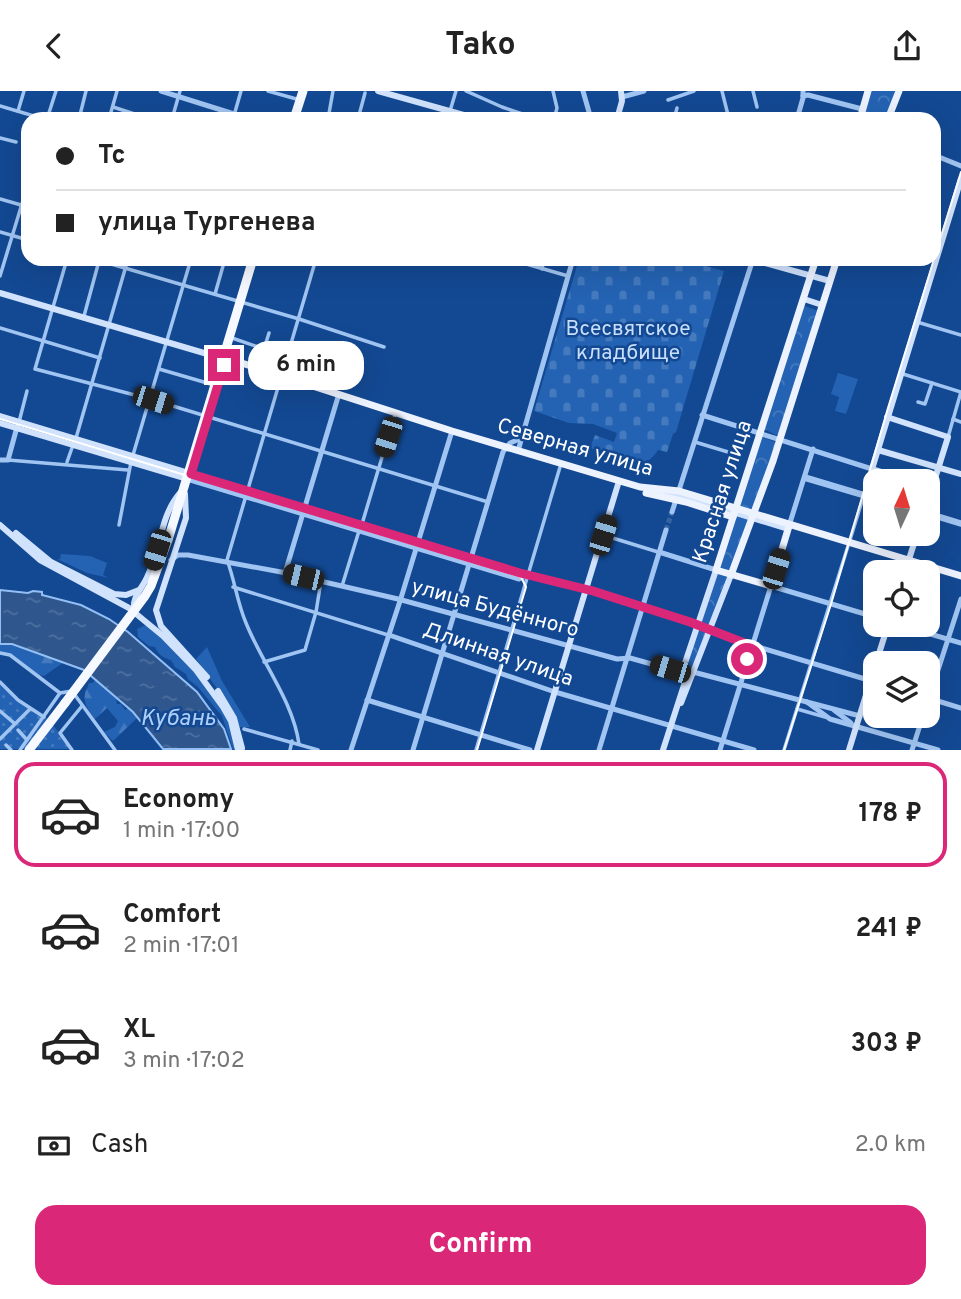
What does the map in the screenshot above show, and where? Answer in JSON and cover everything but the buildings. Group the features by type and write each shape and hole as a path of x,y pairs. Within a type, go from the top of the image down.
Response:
{"highway":[{"path":"298,112 303,94"},
{"path":"167,538 180,523 188,481 252,266"},
{"path":"207,416 241,302"},
{"path":"30,746 61,712 64,704 151,586 167,538 173,507 188,481"}],"main road":[{"path":"378,91 454,112"},
{"path":"861,112 868,91"},
{"path":"891,112 899,91"},
{"path":"367,92 442,112"},
{"path":"618,112 622,94"},
{"path":"941,244 961,179"},
{"path":"776,266 830,281"},
{"name":"Красная улица","path":"683,696 685,663 814,266"},
{"name":"Красная улица","path":"664,750 780,439 835,266"},
{"path":"872,469 934,266"},
{"name":"Северная улица","path":"0,293 167,341 660,497 677,497"},
{"path":"804,299 822,305"},
{"name":"Северная улица","path":"282,377 368,405"},
{"path":"0,417 188,481"},
{"path":"887,417 948,437 938,468"},
{"path":"0,423 18,425"},
{"path":"878,450 961,474"},
{"name":"Северная улица","path":"518,452 560,467 752,516 901,560"},
{"path":"536,750 588,590 618,482"},
{"name":"Северная улица","path":"648,493 677,497"},
{"path":"0,523 51,562 114,594 126,595 139,590"},
{"path":"0,523 40,560 136,613 184,657 208,684 228,715 240,750"},
{"path":"153,565 166,563 175,557 180,523"},
{"path":"716,570 771,586 789,527"},
{"path":"167,538 158,554 166,563 156,610 161,627 198,665 226,703 237,725 240,750"},
{"path":"136,613 134,601 167,538"},
{"name":"Северная улица","path":"940,572 961,578"},
{"path":"145,581 155,580 163,587"},
{"path":"136,613 149,615 156,610"},
{"path":"849,750 854,724 863,708"}],"street":[{"path":"18,111 24,91"},
{"path":"48,112 56,91"},
{"path":"81,112 86,91"},
{"path":"112,112 117,91"},
{"path":"161,91 179,94 222,112"},
{"path":"235,112 241,91"},
{"path":"268,91 303,94"},
{"path":"329,112 333,91"},
{"path":"450,111 456,91"},
{"path":"466,91 517,112"},
{"path":"553,91 556,112"},
{"path":"583,91 589,112"},
{"path":"622,94 644,91"},
{"path":"668,100 694,91"},
{"path":"722,91 728,112"},
{"path":"752,91 757,107"},
{"path":"360,112 367,92"},
{"path":"799,112 803,93 862,109"},
{"path":"174,112 179,94"},
{"path":"0,106 22,112"},
{"path":"113,107 128,112"},
{"path":"676,112 677,108"},
{"path":"0,138 16,142"},
{"path":"941,158 961,166"},
{"path":"0,199 21,205 0,276"},
{"path":"0,232 21,238"},
{"path":"65,266 35,369 150,399 488,502"},
{"path":"83,317 98,266"},
{"path":"118,266 384,347"},
{"path":"119,525 130,463 189,266"},
{"path":"215,295 223,266"},
{"path":"299,744 288,708 246,625 233,586 228,556 314,266"},
{"path":"533,266 569,276"},
{"path":"518,452 572,266"},
{"path":"672,512 750,266"},
{"path":"67,462 126,268"},
{"path":"518,452 569,276"},
{"path":"917,323 961,335"},
{"path":"0,328 100,358"},
{"path":"232,338 264,349 269,333"},
{"path":"159,369 215,386"},
{"path":"901,373 961,392 948,437"},
{"path":"918,402 925,404 932,383"},
{"path":"8,460 27,391"},
{"path":"285,573 338,397"},
{"path":"342,586 395,414"},
{"path":"702,415 872,469"},
{"path":"953,419 961,422"},
{"path":"351,750 451,432"},
{"path":"413,750 505,449 522,438"},
{"path":"695,442 728,452"},
{"path":"789,527 813,449"},
{"path":"0,460 130,463"},
{"path":"476,750 560,467"},
{"path":"784,750 797,709 803,699 863,495 804,477"},
{"path":"188,481 246,495 470,562 519,579 525,583 525,587"},
{"path":"588,590 618,482"},
{"path":"940,517 961,523"},
{"path":"598,750 666,530"},
{"path":"603,535 716,570"},
{"path":"178,544 180,550 188,555"},
{"name":"улица Будённого","path":"175,557 188,555 321,581 617,659 627,658 694,673 803,699 860,716"},
{"path":"470,562 588,590 698,625 752,646 863,678"},
{"path":"155,580 163,580 166,563"},
{"path":"519,579 528,575"},
{"path":"264,662 305,650 316,612 321,581"},
{"name":"Длинная улица","path":"233,586 611,709 754,750"},
{"path":"720,750 771,586 863,614"},
{"path":"940,661 961,599"},
{"path":"940,637 961,643"},
{"path":"0,653 10,655 60,693 72,691 115,750"},
{"path":"0,682 30,709 44,717"},
{"path":"0,693 5,688"},
{"path":"20,750 30,746 44,717 60,693"},
{"name":"улица Будённого","path":"803,699 816,712"},
{"path":"368,700 530,750"},
{"path":"940,702 961,708"},
{"path":"69,748 60,731 82,706"},
{"name":"улица Будённого","path":"829,706 854,724"},
{"path":"0,739 30,709"},
{"name":"улица Будённого","path":"797,709 816,712 830,719 938,750"},
{"path":"0,711 15,724"},
{"path":"912,750 919,728"},
{"path":"244,729 318,750"},
{"path":"18,730 30,746"},
{"path":"290,750 292,741"},
{"path":"6,745 11,750"}],"green space":[{"path":"871,91 897,91 888,112 865,112"},
{"name":"Всесвятское кладбище","path":"577,266 706,266 724,271 676,432 667,452 658,450 646,461 635,462 590,448 595,435 614,442 617,433 593,424 569,423 534,411"},
{"path":"804,306 819,311 779,434 776,435 764,429"},
{"path":"838,373 858,379 846,414 835,411 839,397 831,394"},
{"path":"761,437 775,442 776,446 751,512 738,507"},
{"path":"737,514 749,518 730,571 718,568"},
{"path":"61,554 90,556 107,563 103,575 109,578 87,573 57,559 60,559"},
{"path":"717,573 728,576 690,668 687,665"},
{"path":"148,624 187,662 227,716 237,749 233,749 222,716 198,687 175,667 171,660 163,657 155,647 149,646 138,637 137,629"},
{"path":"0,644 12,644 64,662 44,676 39,675 14,656 0,655"},
{"path":"207,647 222,681 250,727 239,727 233,711 196,659"},
{"path":"95,680 124,702 116,700 117,704 121,704 125,710 130,708 138,717 113,741 104,732 115,727 118,721 107,708 95,719 86,704 85,692 89,683"},
{"path":"0,682 30,709 47,719 74,749 0,749"}],"water":[{"name":"Кубань","path":"0,590 42,592 42,595 81,605 128,632 197,692 224,729 231,749 163,749 133,712 84,670 12,644 0,644"}],"tunnel":[{"path":"666,530 672,512"}],"tram line":[{"path":"941,237 961,172"},
{"path":"784,750 831,604 932,266"},
{"path":"0,419 521,577 526,587 477,750"}],"route":[{"path":"224,365 191,474 520,573 593,591 690,622 752,646 747,659"}]}
